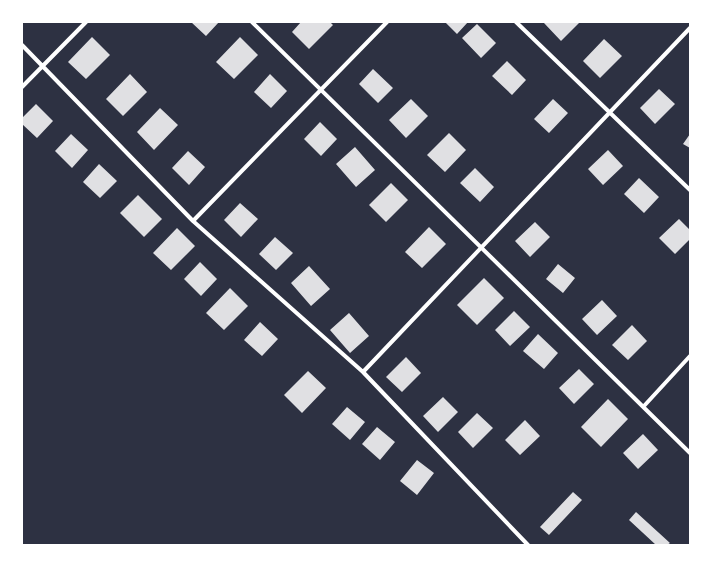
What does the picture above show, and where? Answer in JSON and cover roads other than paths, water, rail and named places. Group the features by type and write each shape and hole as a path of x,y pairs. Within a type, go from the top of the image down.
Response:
{"street":[{"path":"22,87 86,22"},
{"path":"252,22 322,89 480,248 644,406 690,453"},
{"path":"193,221 387,22"},
{"path":"516,22 690,190"},
{"path":"363,372 690,28"},
{"path":"22,45 193,221 363,372 528,545"},
{"path":"644,406 690,356"}]}
